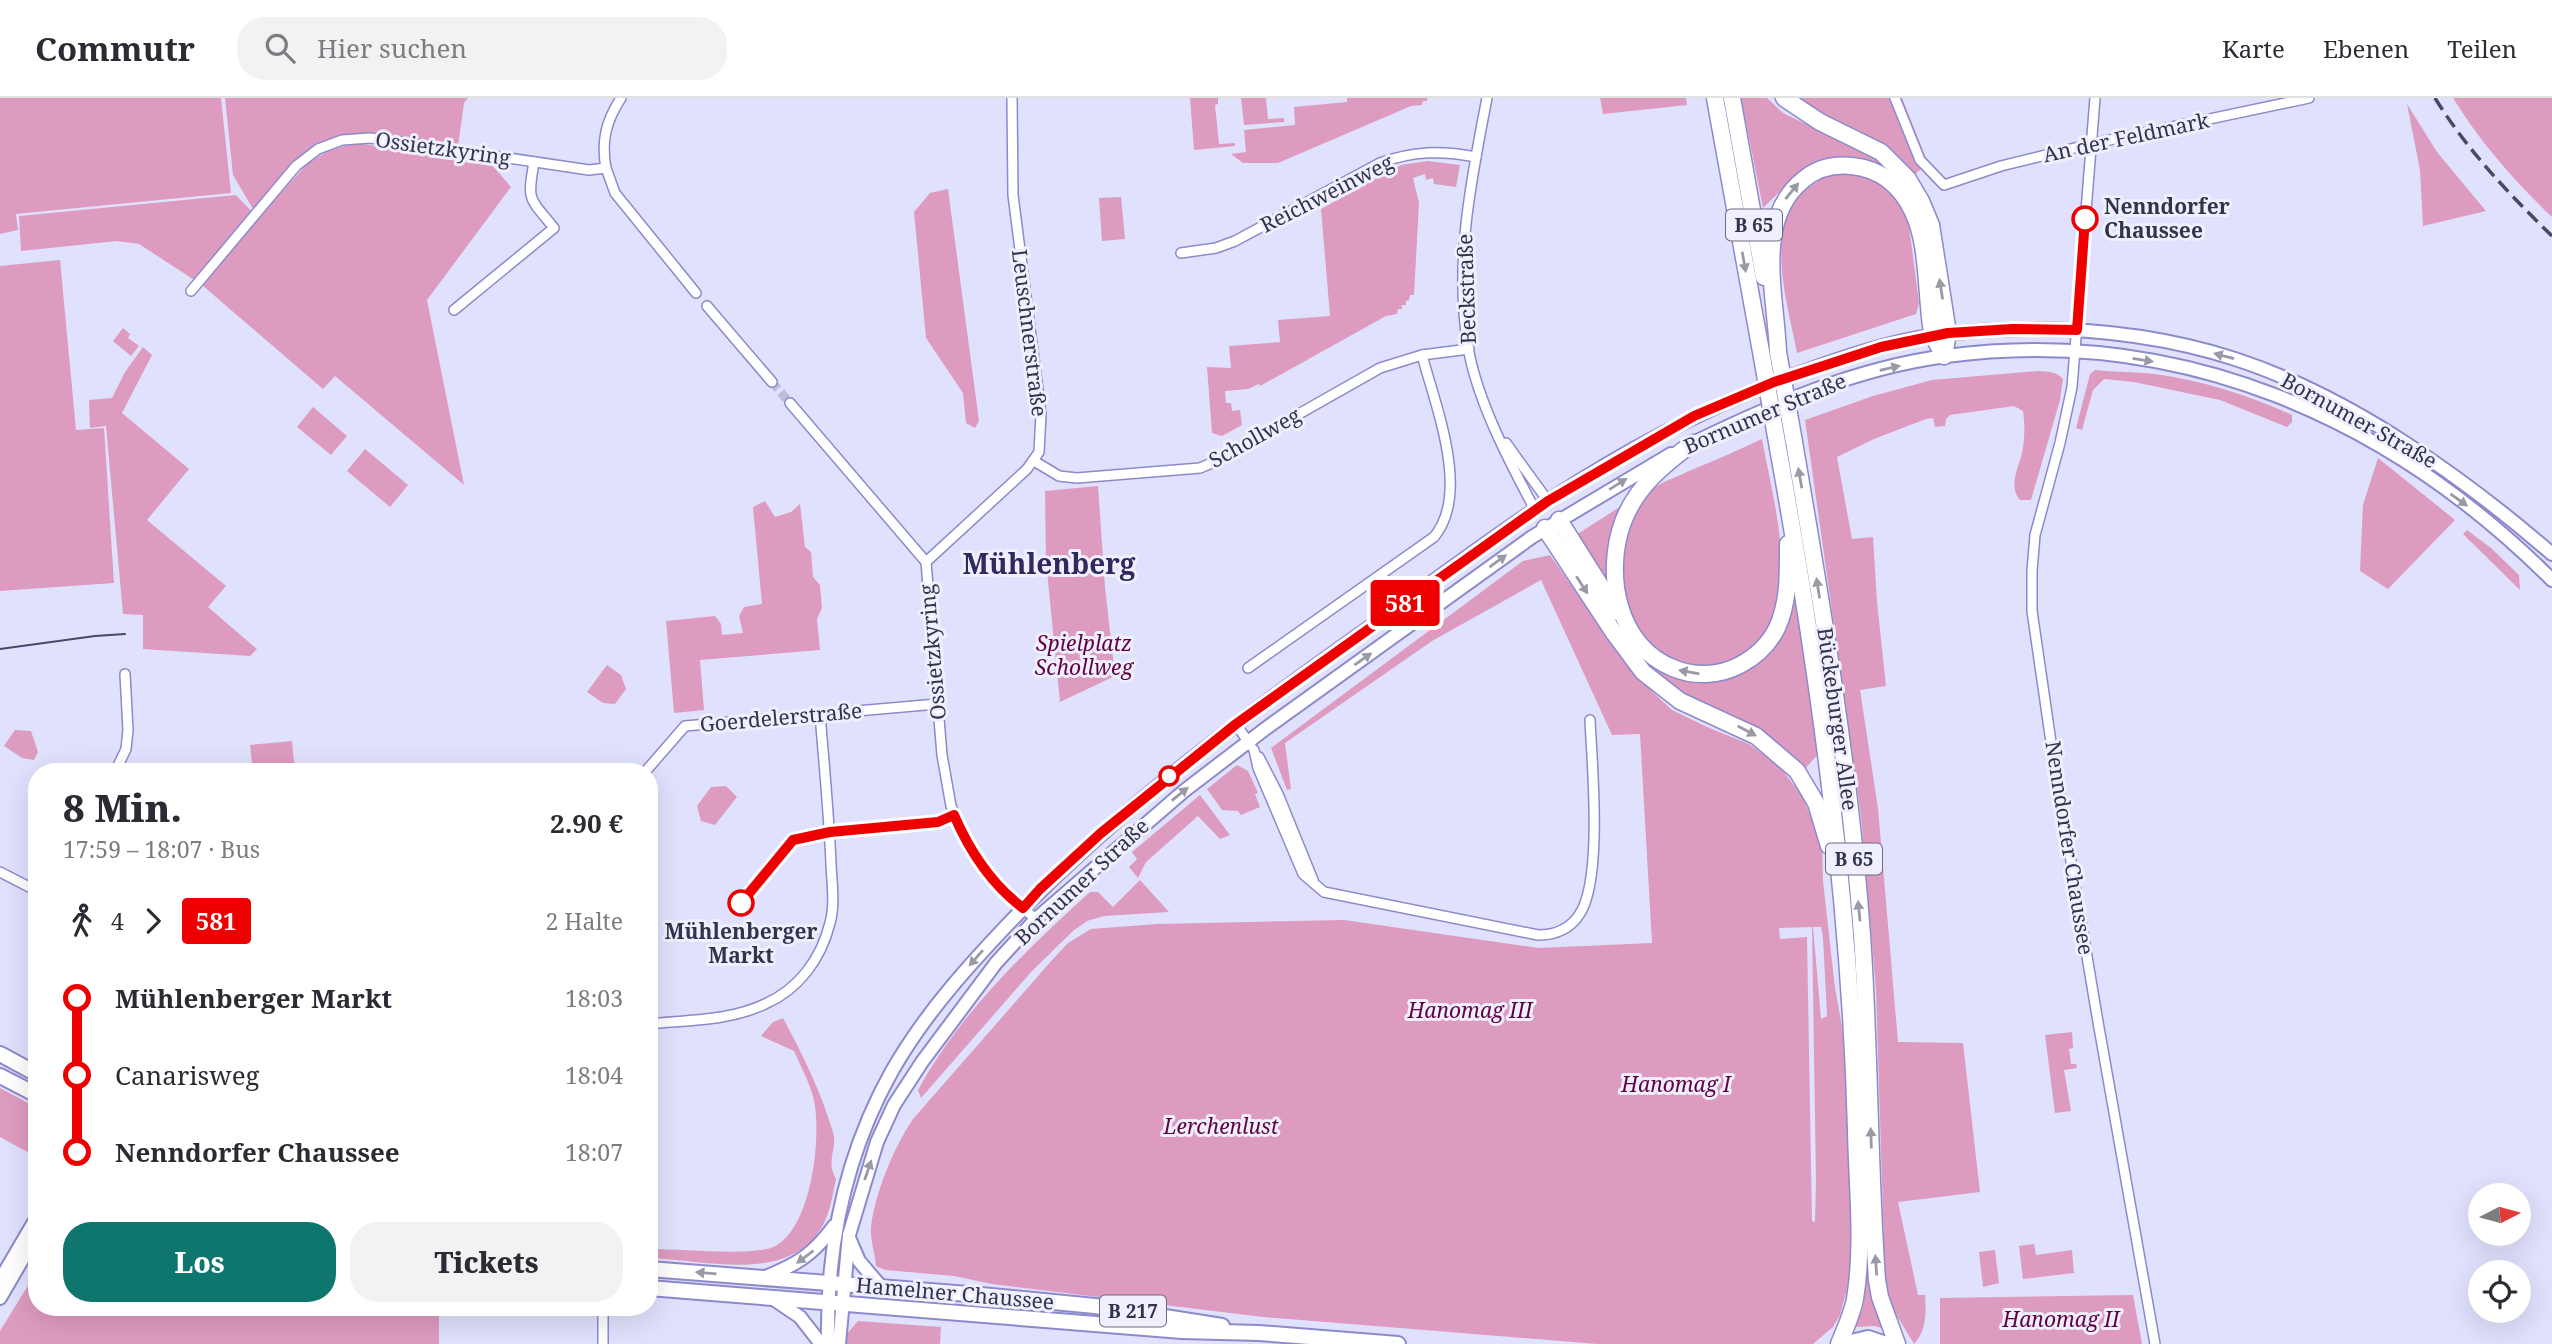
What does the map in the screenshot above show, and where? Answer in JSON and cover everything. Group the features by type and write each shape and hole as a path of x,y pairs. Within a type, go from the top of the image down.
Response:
{"highway":[{"name":"Bückeburger Allee","path":"1715,98 1802,580 1822,711 1839,857 1852,1023 1857,1274 1850,1318 1841,1344"},
{"name":"Bückeburger Allee","path":"1732,98 1794,442 1837,708 1863,948 1877,1280 1884,1310 1897,1344"},
{"path":"1784,98 1820,122 1881,152 1908,179 1931,225 1940,334"},
{"path":"1777,352 1771,261 1777,213 1799,183 1834,165 1857,166 1879,173 1899,189 1907,200 1920,234 1944,356"},
{"path":"1635,640 1622,613 1616,592 1619,536 1628,512 1643,488 1668,462 1693,443"},
{"path":"1552,524 1635,640 1650,655 1685,673 1730,670 1757,654 1767,644 1782,615 1788,580 1788,544 1777,448"},
{"path":"1552,524 1614,633 1643,672 1680,701 1756,736 1784,758 1808,788 1824,824 1829,847 1838,975 1852,1023"}],"main road":[{"name":"Bornumer Straße","path":"828,1344 828,1283 836,1223 861,1137 893,1069 942,996 1040,889 1101,833 1236,724 1548,501 1694,416 1832,361 1940,334 2012,329 2110,333 2230,358 2288,379 2346,408 2443,468 2552,554"},
{"name":"Bornumer Straße","path":"839,1344 849,1235 877,1142 894,1105 960,1009 996,963 1036,919 1184,791 1251,746 1552,524 1631,476 1693,443 1779,404 1890,367 1944,356 2000,351 2075,352 2190,368 2225,376 2306,407 2387,450 2495,528 2552,580"},
{"path":"1548,501 1552,524"},
{"path":"1535,510 1552,524"},
{"path":"0,1054 28,1069"},
{"path":"0,1076 28,1090"},
{"path":"763,1278 800,1262 836,1223"},
{"path":"0,1280 28,1232"},
{"path":"849,1235 859,1261 882,1288"},
{"path":"0,1298 28,1250"},
{"name":"Hamelner Chaussee","path":"658,1270 1095,1306 1183,1318 1259,1333"},
{"name":"Hamelner Chaussee","path":"658,1289 1182,1331 1259,1333 1398,1344"},
{"path":"771,1298 800,1317 821,1344"},
{"name":"B 65","path":"1841,1344 1868,1338 1886,1344"}],"street":[{"path":"621,98 610,114 603,149 606,168 615,193 696,293"},
{"name":"Leuschnerstraße","path":"1012,98 1013,195 1041,414 1039,452 1034,461"},
{"name":"Beckstraße","path":"1487,98 1466,210 1462,257 1464,309 1469,349 1485,403 1511,466 1535,510"},
{"name":"An der Feldmark","path":"1895,98 1920,160 1944,185 2001,166 2091,144 2311,98"},
{"name":"Nenndorfer Chaussee","path":"2095,98 2072,387 2035,535 2032,611 2051,742 2155,1344"},
{"name":"Ossietzkyring","path":"191,291 296,166 329,144 370,138 589,170 606,168"},
{"name":"Reichweinweg","path":"1181,253 1216,248 1235,241 1380,163 1398,156 1430,151 1476,157"},
{"path":"454,310 554,228 528,192 534,162"},
{"path":"707,306 772,382"},
{"name":"Schollweg","path":"1034,461 1059,476 1077,478 1200,468 1380,368 1422,355 1469,349"},
{"path":"1248,668 1434,537 1443,526 1450,506 1448,464 1422,355"},
{"name":"Ossietzkyring","path":"790,403 926,562 945,777 954,815 965,841 981,866 1003,892 1036,919"},
{"name":"Beckstraße","path":"1499,434 1548,501"},
{"path":"926,562 1034,461"},
{"path":"119,763 126,749 128,730 125,674"},
{"name":"Goerdelerstraße","path":"653,763 685,726 937,704"},
{"path":"658,1023 747,1011 786,993 806,974 818,956 831,920 830,832 820,714"},
{"path":"1236,724 1270,775 1313,880 1324,892 1504,929 1552,935 1566,929 1580,914 1587,894 1594,853 1590,720"},
{"path":"830,832 938,822 954,815"},
{"path":"0,872 28,886"},
{"path":"603,1316 603,1344"}],"green space":[{"path":"0,98 221,98 231,193 16,214 18,230 0,234"},
{"path":"225,98 468,98 464,103 458,146 379,134 340,136 305,152 253,209 233,175"},
{"path":"1190,98 1218,98 1218,104 1215,105 1219,144 1235,143 1235,146 1194,150"},
{"path":"1241,98 1266,98 1268,119 1284,118 1284,122 1244,125"},
{"path":"1347,98 1427,98 1427,101 1278,163 1243,163 1231,154 1246,152 1244,130 1295,125 1294,107 1347,102"},
{"path":"1600,98 1686,98 1687,105 1603,114"},
{"path":"1741,98 1767,98 1783,113 1881,160 1881,166 1842,159 1814,164 1802,171 1763,208"},
{"path":"1794,98 1902,98 1928,163 1914,175 1885,146"},
{"path":"2453,98 2552,98 2552,217 2499,161"},
{"path":"2407,104 2437,152 2486,211 2423,226 2420,170"},
{"path":"357,143 491,164 511,187 427,300 464,485 335,376 323,389 202,285 139,244 117,241 21,251 19,216 236,195 258,218 307,164 329,150"},
{"path":"1428,161 1460,165 1456,187 1434,184 1433,178 1426,180 1425,174 1413,178 1419,203 1414,295 1410,295 1406,305 1398,309 1397,314 1386,316 1260,386 1259,384 1248,389 1225,391 1226,403 1231,403 1232,411 1240,410 1242,425 1222,436 1212,433 1207,367 1231,368 1229,346 1280,342 1278,320 1330,316 1321,209 1401,165"},
{"path":"1851,172 1889,185 1908,218 1919,303 1916,314 1797,353 1782,264 1786,220 1795,201 1811,186 1829,175"},
{"path":"948,189 979,421 975,428 966,423 963,393 926,338 914,212 930,193"},
{"path":"1121,197 1125,239 1102,241 1099,198"},
{"path":"60,260 76,430 104,428 114,583 0,591 0,266"},
{"path":"123,328 130,334 128,338 139,346 131,356 113,341"},
{"path":"143,347 152,355 122,413 189,469 147,520 226,586 208,607 257,649 250,656 143,649 143,615 123,614 106,426 90,428 89,400 112,398 125,372"},
{"path":"2095,370 2155,374 2208,385 2292,415 2292,422 2287,427 2220,400 2134,382 2104,379 2093,390 2082,430 2076,428 2090,374"},
{"path":"2038,371 2055,373 2063,379 2060,400 2031,500 2020,500 2015,490 2024,428 2023,411 2014,406 1950,415 1945,426 1935,427 1933,418 1926,419 1837,457 1852,539 1873,537 1886,686 1860,690 1878,808 1898,1042 1963,1043 1980,1192 1898,1202 1918,1295 1925,1295 1923,1327 1914,1344 1897,1316 1894,1316 1885,1278 1876,990 1861,816 1805,420 1873,396 1932,380"},
{"path":"313,407 347,436 331,455 297,427"},
{"path":"1762,439 1777,515 1781,553 1780,592 1768,630 1746,654 1719,665 1689,664 1660,651 1638,626 1625,592 1625,547 1628,533 1642,501 1655,487"},
{"path":"365,449 408,485 390,507 347,471"},
{"path":"2378,458 2455,520 2388,589 2360,571 2363,505"},
{"name":"Spielplatz Schollweg","path":"1098,486 1115,676 1060,702 1046,561 1045,491"},
{"path":"765,501 775,517 791,512 800,504 805,547 811,552 813,577 820,585 822,608 817,619 820,650 700,660 704,710 674,713 666,621 715,616 721,624 722,635 743,633 739,616 744,607 762,604 753,507"},
{"path":"1629,501 1610,588 1576,535"},
{"path":"2467,530 2519,575 2520,590 2463,534"},
{"path":"1565,543 1636,649 1664,671 1750,668 1795,586 1820,752 1803,771 1786,751 1757,728 1722,711 1686,699 1664,683 1631,647"},
{"path":"1550,555 1636,676 1672,710 1749,744 1780,767 1802,796 1822,843 1823,881 1835,988 1847,1054 1852,1246 1850,1278 1840,1315 1833,1327 1813,1344 1597,1344 1263,1317 992,1284 954,1276 885,1270 876,1266 871,1232 873,1214 892,1157 913,1119 1053,959 1068,943 1091,929 1157,924 1344,920 1539,948 1652,943 1640,734 1612,735 1541,580 1432,641 1285,743 1291,789 1287,790 1271,748 1523,561","holes":["1812,927 1816,1182 1815,1222 1812,1221 1807,937 1780,939 1779,928","1813,927 1821,927 1823,938 1827,1016 1821,1019"]},
{"path":"607,665 621,675 626,689 615,704 603,703 587,692"},
{"path":"15,730 31,731 38,752 34,760 22,758 4,746"},
{"path":"292,741 294,763 252,763 250,745"},
{"path":"1237,765 1248,771 1258,793 1255,794 1260,807 1241,815 1238,811 1222,810 1207,789"},
{"path":"726,786 737,797 715,825 701,821 697,806 711,787"},
{"path":"1200,795 1230,835 1220,839 1198,816 1146,862 1138,878 1129,867 1137,859 1132,852"},
{"path":"1140,880 1169,912 1104,916 1087,921 1073,931 1032,971 921,1098 918,1090 954,1035 996,984 1042,937 1090,892 1098,892 1113,907"},
{"path":"783,1018 811,1074 833,1132 832,1166 836,1179 825,1221 811,1241 793,1254 771,1262 747,1265 658,1259 658,1249 725,1252 767,1249 782,1242 794,1227 810,1185 816,1117 811,1089 794,1051 761,1036 773,1022"},
{"path":"2072,1032 2073,1048 2069,1049 2071,1064 2076,1064 2077,1068 2064,1070 2071,1111 2055,1113 2045,1035"},
{"path":"0,1088 28,1103 28,1152 0,1137"},
{"path":"2034,1244 2036,1255 2072,1250 2074,1273 2023,1279 2019,1246"},
{"path":"1995,1250 1999,1283 1983,1287 1979,1252"},
{"path":"1868,1261 1884,1329 1875,1326 1856,1327 1863,1307"},
{"path":"28,1286 28,1316 439,1316 439,1344 0,1344 0,1331"},
{"name":"Hanomag II","path":"2133,1295 2142,1344 1940,1344 1940,1298"},
{"path":"858,1321 941,1327 940,1344 844,1344 845,1336"}],"tunnel":[{"path":"772,382 790,403"}],"tram line":[{"path":"0,649 125,634"}],"railway":[{"path":"2435,98 2489,171 2552,236"}],"bus line":[{"name":"581","path":"741,903 793,840 830,832 938,822 954,815 965,841 981,866 1003,892 1023,908 1101,833 1236,724 1548,501 1694,416 1774,382 1881,347 1948,333 2012,329 2077,330 2085,219"}],"place":[{"name":"Nenndorfer Chaussee","path":"2085,219"},
{"name":"Mühlenberger Markt","path":"741,903"}],"district":[{"name":"Mühlenberg","path":"1049,564"}],"park label":[{"name":"Hanomag III","path":"1470,1011"},
{"name":"Hanomag I","path":"1676,1085"},
{"name":"Lerchenlust","path":"1221,1127"}]}
